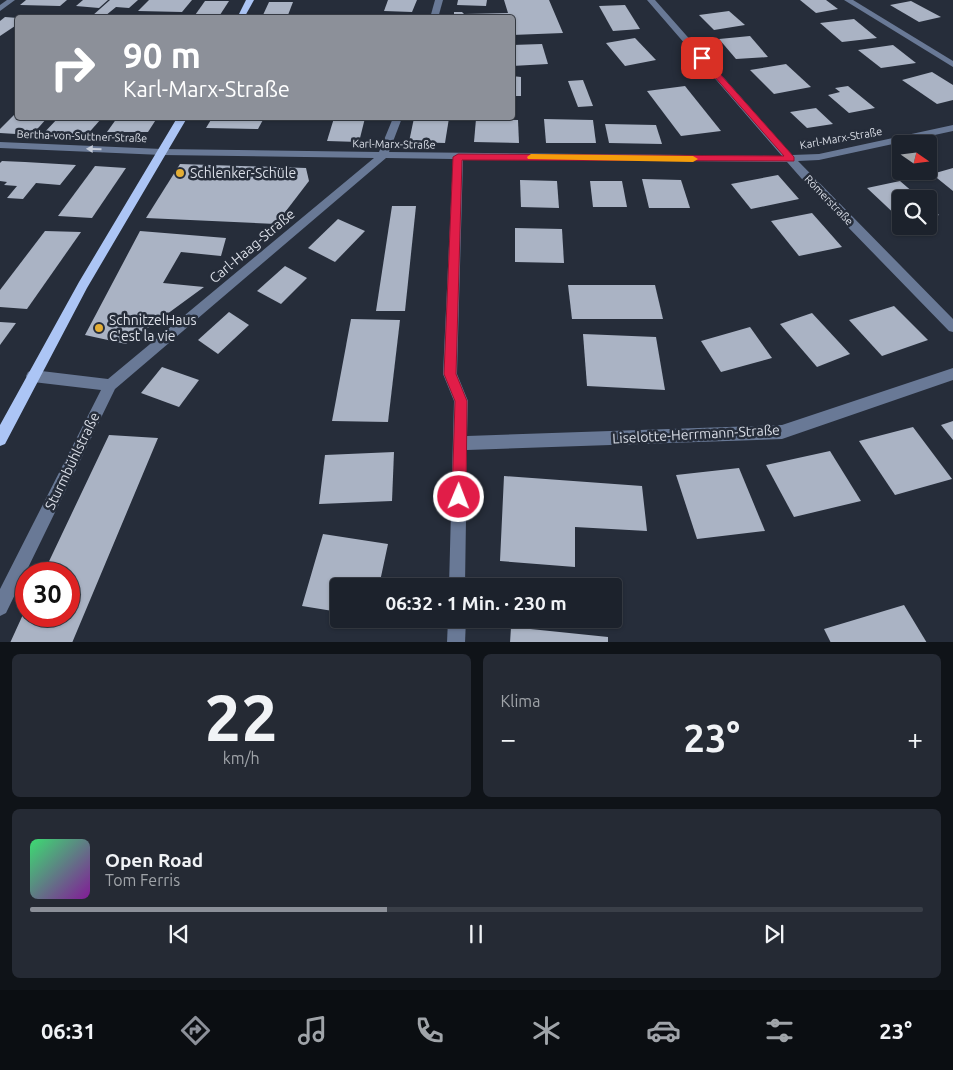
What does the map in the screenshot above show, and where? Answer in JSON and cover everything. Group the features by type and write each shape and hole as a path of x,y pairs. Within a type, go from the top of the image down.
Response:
{"main road":[{"path":"242,15 250,0"},
{"path":"0,439 4,422 33,376 83,285 181,120"}],"street":[{"path":"0,9 11,0"},
{"path":"435,15 439,0"},
{"name":"Römerstraße","path":"651,0 813,185 953,327"},
{"path":"848,0 953,65"},
{"name":"Carl-Haag-Straße","path":"110,385 382,156 397,120"},
{"name":"Karl-Marx-Straße","path":"162,152 458,157 791,159 819,156 953,128"},
{"name":"Bertha-von-Suttner-Straße","path":"0,145 162,152"},
{"path":"457,578 461,401 450,374 458,157"},
{"name":"Liselotte-Herrmann-Straße","path":"460,443 782,432 953,374"},
{"path":"33,376 110,385"},
{"name":"Sturmbühlstraße","path":"0,606 110,385"},
{"path":"456,642 457,628"}],"building":[{"path":"26,0 67,0 60,6 20,5"},
{"path":"83,0 108,0 99,8 76,6"},
{"path":"110,0 138,0 129,8 116,7 106,15 93,15"},
{"path":"149,0 192,0 182,12 138,11"},
{"path":"388,0 417,0 412,12 384,11"},
{"path":"458,0 487,0 486,6 457,5"},
{"path":"504,0 549,0 563,33 515,35 515,15 454,15 454,12 462,12 464,14 508,13"},
{"path":"800,0 826,0 838,9 816,13"},
{"path":"205,1 229,1 220,15 195,15"},
{"path":"911,1 941,17 919,22 890,5"},
{"path":"269,2 293,2 288,15 263,15"},
{"path":"625,5 640,29 613,31 599,6"},
{"path":"729,11 745,25 714,30 699,15"},
{"path":"5,17 15,18 15,26 0,36 0,21"},
{"path":"854,19 877,38 842,42 820,23"},
{"path":"750,36 768,57 736,59 719,39"},
{"path":"635,38 656,60 625,66 606,43"},
{"path":"542,44 548,64 515,66 515,45"},
{"path":"893,45 916,63 881,68 858,50"},
{"path":"786,64 811,87 774,94 750,70"},
{"path":"932,72 953,85 953,100 937,104 902,80"},
{"path":"515,76 521,77 521,96 515,96"},
{"path":"583,80 593,106 578,107 568,81"},
{"path":"685,86 721,131 681,136 647,91"},
{"path":"848,86 875,108 849,113 828,95 840,92 835,88"},
{"path":"816,108 833,124 807,128 790,112"},
{"path":"15,114 15,120 45,120 32,135 0,133 0,129"},
{"path":"544,119 593,120 596,143 546,143"},
{"path":"56,120 100,120 85,137 42,135"},
{"path":"116,120 156,120 148,132 107,132"},
{"path":"211,120 263,120 258,129 206,128"},
{"path":"333,120 364,120 359,142 327,141"},
{"path":"414,120 449,120 445,143 409,142"},
{"path":"476,120 518,120 519,143 474,142"},
{"path":"605,124 656,125 662,144 609,143"},
{"path":"2,161 76,165 60,185 36,183 23,199 7,198 17,186 4,185 7,182 0,181 0,163"},
{"path":"180,164 306,168 309,181 276,224 146,218"},
{"path":"95,166 126,168 92,218 58,216"},
{"path":"953,168 953,191 938,179 938,172"},
{"path":"778,175 799,199 751,209 731,184"},
{"path":"642,179 681,180 690,208 649,208"},
{"path":"520,180 557,181 559,208 521,207"},
{"path":"590,181 622,181 627,207 593,207"},
{"path":"900,181 910,190 892,190 892,212 867,188"},
{"path":"392,206 416,206 405,311 376,311"},
{"path":"812,213 842,247 799,256 771,221"},
{"path":"338,219 365,231 335,262 308,248"},
{"path":"515,228 562,229 564,263 515,262"},
{"path":"45,231 81,232 27,309 0,307 0,290"},
{"path":"140,231 226,238 221,256 181,252 163,283 204,287 126,344 85,335"},
{"path":"285,266 307,278 281,304 257,291"},
{"path":"568,285 655,285 663,319 572,319"},
{"path":"894,306 928,340 882,356 849,320"},
{"path":"229,312 249,325 218,354 198,340"},
{"path":"812,313 850,354 817,367 780,324"},
{"path":"351,319 400,320 388,422 332,421"},
{"path":"0,322 16,323 0,345"},
{"path":"750,327 772,358 721,372 701,341"},
{"path":"583,334 656,337 665,390 587,386"},
{"path":"162,367 199,380 179,407 141,393"},
{"path":"953,421 953,440 941,425"},
{"path":"913,427 952,479 895,495 859,441"},
{"path":"109,435 158,438 80,624 80,562 49,562"},
{"path":"830,451 861,501 794,517 766,465"},
{"path":"394,452 392,501 319,504 325,455"},
{"path":"739,468 765,531 697,539 676,475"},
{"path":"504,476 642,486 647,531 575,527 575,567 500,561"},
{"path":"323,534 388,544 381,578 330,578 330,611 302,606"},
{"path":"904,605 926,642 830,642 824,629"},
{"path":"17,627 79,627 72,642 10,642"},
{"path":"511,628 608,637 608,642 510,642"}],"slow traffic":[{"path":"531,157 693,159"}],"place":[{"name":"Schlenker-Schüle","path":"180,173"},
{"name":"SchnitzelHaus C'est la vie","path":"99,328"}],"route":[{"path":"459,497 461,401 450,374 455,186 458,157 791,159 702,58"}]}
